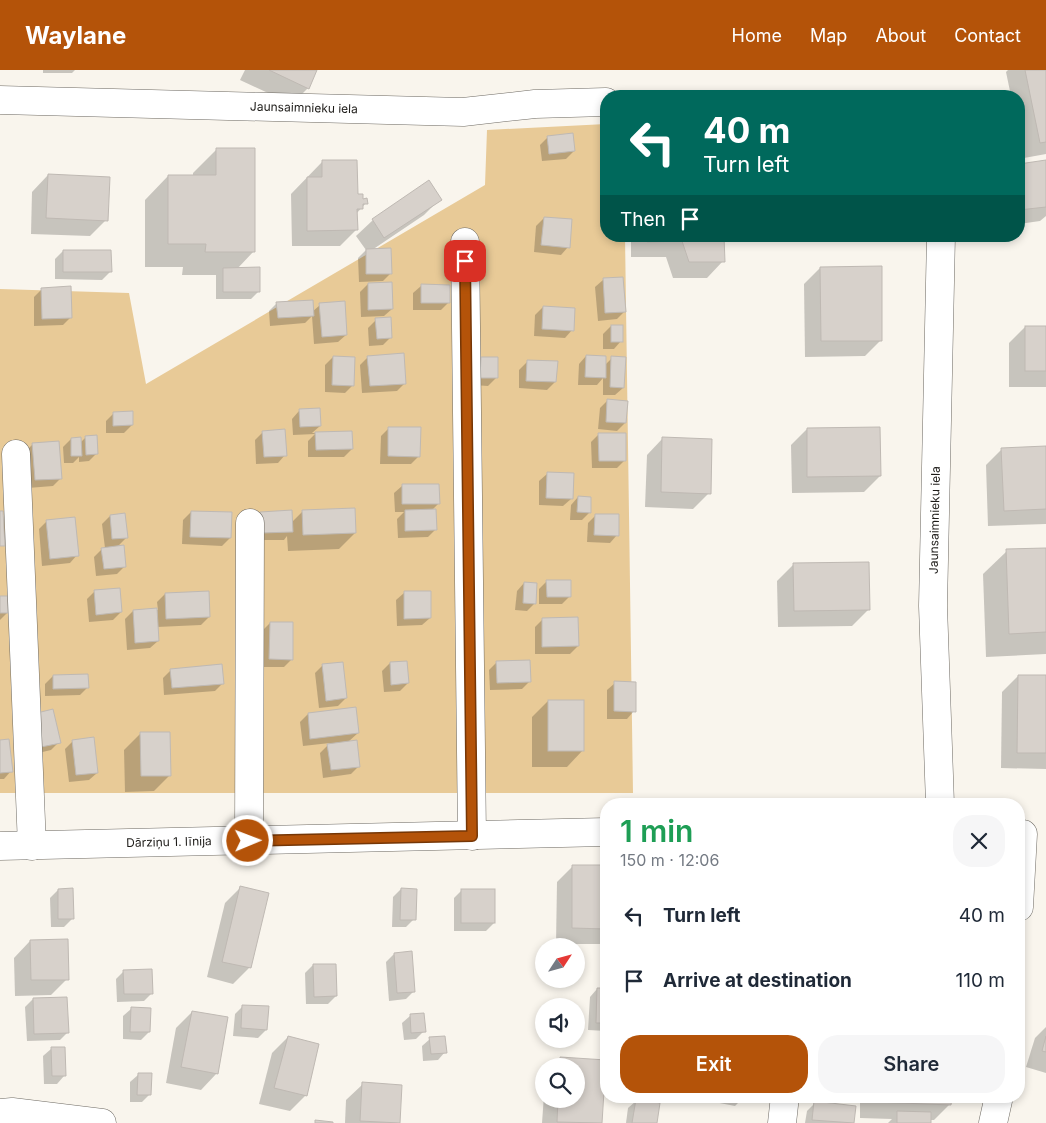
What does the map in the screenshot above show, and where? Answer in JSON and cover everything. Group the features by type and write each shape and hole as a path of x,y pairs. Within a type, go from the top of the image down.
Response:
{"street":[{"name":"Jaunsaimnieku iela","path":"0,100 463,112 535,104 600,102"},
{"path":"465,242 472,836"},
{"name":"Jaunsaimnieku iela","path":"940,798 933,606 941,242"},
{"path":"16,454 32,846"},
{"path":"248,841 250,523"},
{"name":"Dārziņu 1. līnija","path":"0,846 600,832"},
{"path":"1025,863 1029,833"},
{"path":"782,1123 784,1103"},
{"path":"993,1123 997,1103"},
{"path":"0,1113 12,1112 102,1123"}],"shaded area":[{"path":"600,124 600,242 625,242 633,793 0,793 0,289 129,293 146,384 485,185 487,130"}],"building":[{"path":"269,70 317,70 309,89"},
{"path":"1025,70 1046,70 1046,142 1040,143"},
{"path":"573,133 575,151 549,154 547,136"},
{"path":"216,148 255,148 255,252 205,252 206,244 168,244 168,175 216,175"},
{"path":"322,160 357,160 358,194 363,194 363,199 367,198 368,204 363,204 363,209 357,209 358,230 307,231 307,177 322,177"},
{"path":"1046,160 1046,207 1025,209 1025,163"},
{"path":"48,174 110,177 108,221 46,218"},
{"path":"429,180 442,200 384,238 372,219"},
{"path":"544,217 572,219 570,248 541,245"},
{"path":"682,242 724,242 725,262 689,262"},
{"path":"391,248 392,274 366,274 366,249"},
{"path":"63,250 111,250 112,272 63,272"},
{"path":"882,266 882,341 821,341 820,267"},
{"path":"260,267 260,292 223,292 223,268"},
{"path":"623,277 626,312 605,313 603,278"},
{"path":"392,282 393,309 368,310 368,283"},
{"path":"421,284 450,285 450,303 421,303"},
{"path":"71,286 72,318 42,319 41,288"},
{"path":"313,300 314,316 278,318 276,302"},
{"path":"345,301 347,335 322,337 319,303"},
{"path":"543,306 575,308 574,331 542,329"},
{"path":"391,317 392,338 377,339 375,318"},
{"path":"611,325 623,325 623,342 611,342"},
{"path":"1025,326 1046,326 1046,371 1025,371"},
{"path":"404,353 406,384 370,386 367,356"},
{"path":"586,355 606,356 606,378 585,377"},
{"path":"333,356 355,357 354,386 332,385"},
{"path":"611,356 626,357 624,388 610,387"},
{"path":"481,357 498,357 498,378 480,378"},
{"path":"527,360 558,361 556,382 526,381"},
{"path":"607,399 628,401 626,423 606,422"},
{"path":"320,408 321,426 300,427 299,409"},
{"path":"133,411 133,425 113,426 113,412"},
{"path":"388,427 421,427 420,457 388,456"},
{"path":"880,427 881,476 807,477 807,428"},
{"path":"285,429 287,456 264,457 262,431"},
{"path":"352,431 353,449 316,450 315,432"},
{"path":"598,433 626,433 626,461 599,461"},
{"path":"97,435 98,454 86,455 85,436"},
{"path":"81,437 82,456 71,456 71,438"},
{"path":"662,437 712,439 711,494 661,492"},
{"path":"59,441 62,479 35,480 32,443"},
{"path":"1046,446 1046,509 1004,511 1001,448"},
{"path":"547,472 574,473 573,499 546,498"},
{"path":"402,484 439,484 440,504 402,504"},
{"path":"578,496 591,497 591,513 577,512"},
{"path":"355,508 356,533 303,535 302,510"},
{"path":"436,509 437,530 405,531 405,510"},
{"path":"292,510 293,532 261,533 260,512"},
{"path":"0,511 3,511 5,546 0,546"},
{"path":"191,511 232,512 231,538 190,537"},
{"path":"125,513 128,538 112,539 110,515"},
{"path":"595,514 619,514 619,536 594,535"},
{"path":"75,517 79,556 50,559 46,520"},
{"path":"124,545 126,567 104,569 101,548"},
{"path":"1046,548 1046,632 1009,634 1006,549"},
{"path":"869,562 870,610 794,611 793,563"},
{"path":"546,580 571,580 571,597 547,597"},
{"path":"524,582 537,583 536,604 523,603"},
{"path":"120,588 122,612 96,615 94,590"},
{"path":"209,591 210,617 166,619 165,593"},
{"path":"404,591 431,591 431,618 404,619"},
{"path":"0,596 8,596 8,613 0,613"},
{"path":"157,608 159,641 135,643 133,610"},
{"path":"578,617 579,646 542,647 542,618"},
{"path":"270,622 293,622 293,660 269,659"},
{"path":"530,660 531,682 497,683 496,661"},
{"path":"407,661 409,683 391,685 390,662"},
{"path":"343,662 347,698 326,701 322,664"},
{"path":"222,664 224,684 172,688 170,669"},
{"path":"88,674 89,688 53,689 53,675"},
{"path":"1018,675 1046,675 1046,753 1017,753"},
{"path":"614,681 636,682 636,712 614,711"},
{"path":"548,700 584,700 584,751 548,751"},
{"path":"356,707 359,733 310,739 308,713"},
{"path":"53,709 61,743 41,747 33,714"},
{"path":"140,732 170,732 171,776 141,776"},
{"path":"94,737 98,773 76,775 72,740"},
{"path":"9,739 13,772 0,773 0,740"},
{"path":"357,740 360,767 331,770 327,744"},
{"path":"572,865 600,865 600,929 572,928"},
{"path":"240,886 269,893 251,968 222,962"},
{"path":"73,888 74,919 58,919 58,889"},
{"path":"401,888 417,889 416,920 400,920"},
{"path":"461,889 495,889 495,923 461,923"},
{"path":"68,939 69,980 31,980 30,940"},
{"path":"412,951 415,992 397,993 394,953"},
{"path":"313,964 336,964 337,996 314,997"},
{"path":"152,969 153,994 124,994 123,970"},
{"path":"597,988 600,988 600,1023 596,1023"},
{"path":"67,997 69,1033 34,1034 33,998"},
{"path":"242,1005 269,1006 267,1030 241,1028"},
{"path":"131,1007 151,1008 150,1032 130,1032"},
{"path":"192,1011 228,1017 218,1074 181,1067"},
{"path":"424,1013 426,1032 411,1033 410,1014"},
{"path":"288,1036 319,1044 307,1096 274,1088"},
{"path":"445,1036 447,1053 431,1054 429,1037"},
{"path":"1046,1036 1046,1052 1042,1051"},
{"path":"51,1047 65,1047 66,1076 52,1076"},
{"path":"585,1059 600,1060 600,1103 603,1103 602,1123 557,1122 558,1108 585,1108"},
{"path":"138,1073 152,1073 151,1095 137,1095"},
{"path":"362,1082 402,1085 400,1123 360,1121"},
{"path":"635,1103 660,1103 657,1123 632,1123"},
{"path":"814,1103 856,1106 854,1123 812,1120"},
{"path":"900,1103 951,1103 951,1105"},
{"path":"897,1111 931,1112 931,1123 897,1123"},
{"path":"315,1120 333,1122 333,1123 315,1123"}],"route":[{"path":"248,841 472,836 465,261"}]}
